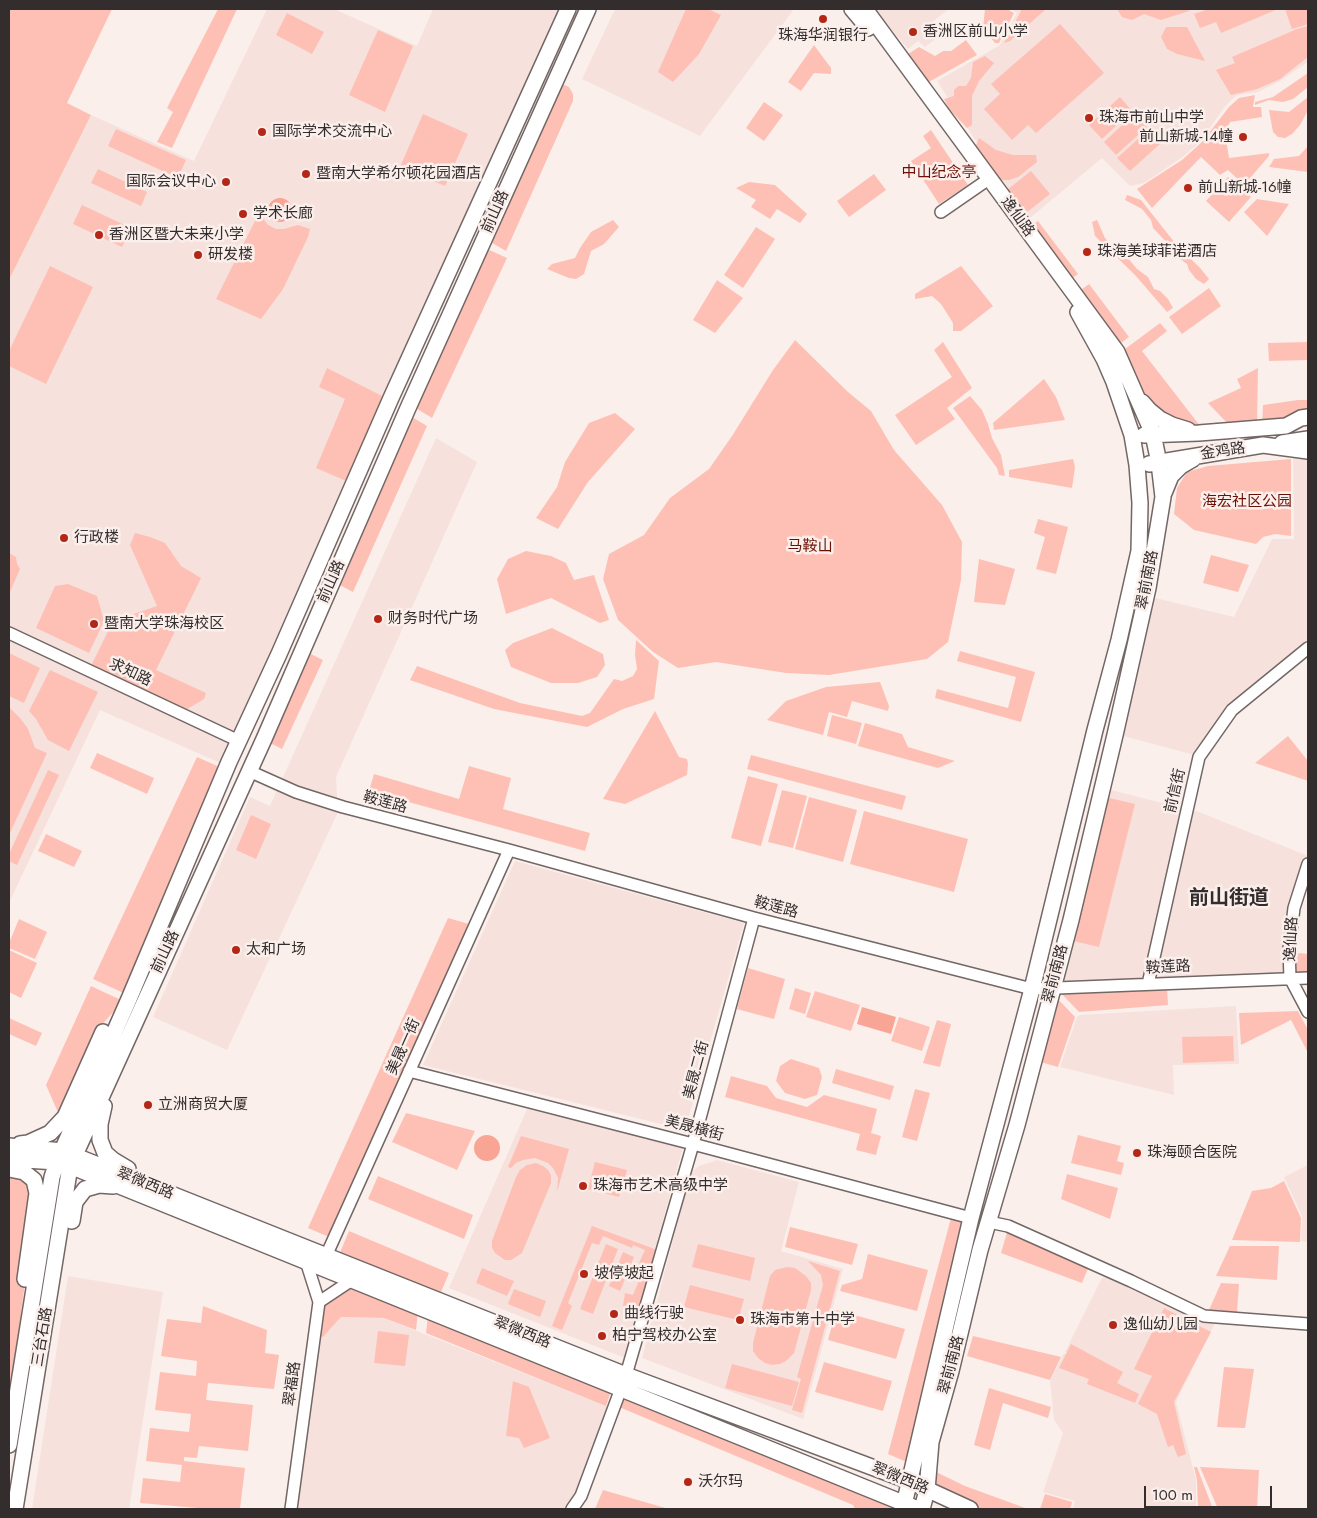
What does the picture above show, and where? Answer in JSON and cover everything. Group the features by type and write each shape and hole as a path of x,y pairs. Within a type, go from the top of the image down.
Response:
{"main road":[{"name":"前山路","path":"66,1158 129,999 238,741 279,654 398,382 568,9"},
{"name":"前山路","path":"66,1158 113,1072 588,9"},
{"name":"逸仙路","path":"852,9 866,25 1073,303 1111,374 1132,435"},
{"name":"逸仙路","path":"865,9 1117,352 1153,434"},
{"path":"1137,395 1148,410 1160,419 1172,425 1206,432 1216,452"},
{"name":"金鸡路","path":"1132,435 1286,426 1301,418 1308,417"},
{"path":"1286,426 1308,426"},
{"name":"翠前南路","path":"922,1509 927,1490 931,1442 1071,920 1148,588 1163,497 1153,434"},
{"name":"翠前南路","path":"903,1506 971,1218 1032,989 1095,730 1119,640 1139,551 1140,503 1132,435"},
{"path":"1263,446 1308,439"},
{"name":"金鸡路","path":"1137,465 1263,446 1308,451"},
{"path":"1163,497 1171,476 1181,466 1199,455"},
{"path":"9,1146 28,1143 50,1133 65,1117 103,1033 129,999"},
{"path":"113,1072 100,1124 100,1140 105,1153 113,1160 167,1192"},
{"path":"9,1146 66,1158"},
{"path":"9,1158 66,1158"},
{"name":"翠微西路","path":"66,1158 121,1186 903,1506 918,1509"},
{"name":"翠微西路","path":"66,1158 167,1192 626,1375 908,1481 970,1509"},
{"name":"三台石路","path":"9,1445 12,1403 24,1355 52,1177 66,1158"},
{"name":"三台石路","path":"15,1509 37,1374 66,1158"},
{"path":"9,1168 24,1172 34,1180 37,1194 21,1312 24,1355"},
{"path":"37,1374 57,1312 75,1202 85,1189 99,1185 121,1186"}],"street":[{"path":"941,212 983,184"},
{"name":"求知路","path":"9,633 238,741"},
{"name":"前信街","path":"1148,984 1199,757 1232,710 1308,648"},
{"name":"鞍莲路","path":"249,771 296,792 344,807 754,918 1032,989 1308,978"},
{"name":"美晟一街","path":"326,1256 508,850"},
{"name":"逸仙路","path":"1308,864 1294,908 1289,949 1290,978 1308,1012"},
{"name":"美晟二街","path":"572,1509 581,1496 626,1375 693,1144 754,918"},
{"name":"美晟橫街","path":"409,1071 971,1218"},
{"path":"989,1222 1008,1226 1204,1316 1308,1324"},
{"path":"306,1261 319,1302 352,1280"},
{"name":"翠福路","path":"291,1509 319,1302"}],"shaded area":[{"path":"267,9 334,9 417,46 433,9 568,9 227,766 100,710 9,903 9,280 91,115 194,161"},
{"path":"615,9 794,9 700,136 582,79"},
{"name":"香洲区前山小学","path":"874,9 949,9 927,26 937,38 925,47 918,41 908,49"},
{"name":"珠海市前山中学","path":"1011,9 1308,9 1308,62 1280,81 1258,92 1237,95 1226,105 1199,143 1181,158 1144,183 1130,186 1102,158 1030,218 993,167 937,81 1000,45 1017,13"},
{"path":"280,198 289,201 292,210 289,219 280,222 271,219 268,210 271,201"},
{"path":"436,438 477,462 336,777 338,812 227,1050 153,1017 250,797 270,806"},
{"path":"1293,451 1308,451 1308,648 1230,710 1198,756 1116,734 1147,596 1234,617 1272,539 1294,539"},
{"path":"1103,788 1186,809 1147,983 1053,989"},
{"path":"1187,809 1199,812 1308,856 1308,862 1293,908 1290,977 1149,983"},
{"path":"515,861 744,923 685,1130 423,1065"},
{"path":"1236,1006 1239,1064 1173,1065 1174,1095 1060,1067 1077,1017 1080,1015"},
{"path":"862,1007 896,1017 891,1034 857,1024"},
{"name":"珠海市艺术高级中学","path":"527,1109 683,1147 625,1358 449,1288"},
{"path":"487,1135 496,1139 500,1148 496,1157 487,1161 478,1157 474,1148 478,1139"},
{"name":"珠海市第十中学","path":"717,1160 799,1182 781,1251 843,1269 803,1419 642,1358 689,1179 693,1171 699,1166"},
{"path":"1308,1165 1308,1242 1301,1241 1302,1216 1284,1177"},
{"path":"68,1276 163,1292 129,1509 32,1509"},
{"path":"1116,1276 1217,1319 1176,1402 1196,1480 1196,1509 1073,1509 1075,1501 1043,1492 1063,1433 1054,1420 1050,1381 1064,1353 1089,1364 1065,1352 1102,1278"},
{"path":"341,1317 384,1318 612,1408 571,1509 291,1509 314,1335 323,1337"}],"green space":[{"path":"9,9 112,9 67,103 91,115 9,280"},
{"path":"218,9 237,9 172,148 157,142 173,112 167,108"},
{"path":"686,9 708,9 721,15 699,54 673,82 658,72"},
{"path":"985,9 1007,9 1014,13 999,43 995,43 983,28"},
{"path":"1019,9 1046,9 1010,41 1004,43 1021,11"},
{"path":"1117,9 1188,9 1189,11 1161,20 1144,14 1132,20 1122,17"},
{"path":"1209,9 1278,9 1221,33 1216,22 1200,28 1194,14"},
{"path":"1285,9 1308,9 1308,24 1292,29"},
{"path":"287,13 324,32 312,54 276,35"},
{"path":"1060,24 1104,73 1036,133 1028,125 1012,140 984,109 1000,94 991,84"},
{"path":"1308,26 1308,57 1280,79 1257,89 1231,95 1216,70 1235,63 1232,57"},
{"path":"1166,27 1187,27 1205,61 1177,54 1167,49 1161,37"},
{"path":"378,30 413,46 385,112 349,95"},
{"path":"966,40 977,55 927,83 905,56 919,47 935,56 943,51 951,51"},
{"path":"814,45 831,68 831,74 814,73 801,91 788,82"},
{"path":"985,56 994,63 979,81 972,96 972,125 967,128 949,109 944,99 954,96 954,90 958,86 966,86 971,78 973,62"},
{"path":"1308,73 1308,87 1293,99 1283,102 1269,100 1255,105 1255,102 1273,97"},
{"path":"562,84 569,87 573,94 573,101 506,251 492,243"},
{"path":"1255,95 1253,107 1261,107 1262,117 1230,122 1225,132 1229,158 1269,153 1269,156 1244,185 1228,170 1220,175 1201,157 1152,208 1137,189 1182,160 1202,142 1229,107 1239,98"},
{"path":"1120,97 1132,111 1102,139 1089,125"},
{"path":"1308,97 1307,112 1300,125 1292,134 1285,138 1278,137 1273,132 1269,110 1289,112"},
{"path":"764,102 783,115 764,141 746,128"},
{"path":"423,114 468,134 445,186 400,167"},
{"path":"1134,114 1147,127 1116,155 1104,142"},
{"path":"116,129 186,160 178,178 108,146"},
{"name":"中山纪念亭","path":"931,130 968,185 939,204 911,161 931,148 923,136"},
{"path":"1148,130 1161,143 1130,171 1117,158"},
{"path":"979,138 996,150 1013,155 1036,155 1037,162 1018,177 1009,180 997,180 975,148"},
{"path":"1308,146 1308,172 1269,167 1274,159 1299,156"},
{"path":"98,169 147,192 141,206 91,183"},
{"path":"1031,171 1050,194 1022,216 1003,193"},
{"path":"874,174 886,190 849,217 837,201"},
{"path":"1228,177 1251,197 1229,222 1206,201"},
{"path":"749,182 775,185 807,214 800,223 777,209 770,219 751,207 756,200 736,188"},
{"path":"1127,195 1141,200 1175,243 1201,269 1209,279 1204,284 1196,279 1187,264 1176,256 1169,245 1153,228 1151,220 1142,209 1125,200"},
{"path":"1257,199 1289,204 1267,236 1244,212"},
{"path":"82,205 131,228 122,247 73,224"},
{"path":"259,213 268,225 276,229 298,225 310,229 283,289 261,319 216,299"},
{"path":"613,220 619,227 604,244 591,251 584,274 576,279 547,269 552,264 575,258 591,232"},
{"path":"1097,220 1105,238 1114,249 1122,251 1137,269 1148,277 1154,289 1160,291 1168,299 1173,308 1167,312 1135,275 1095,236 1092,222"},
{"path":"1038,221 1078,274 1068,281 1028,228"},
{"path":"756,227 775,239 743,288 724,275"},
{"path":"485,248 507,258 432,418 414,407"},
{"path":"50,266 93,287 46,384 9,366 9,351"},
{"path":"961,266 993,306 961,331 953,331 953,323 941,304 932,296 915,299 915,294"},
{"path":"717,280 743,298 715,333 693,320"},
{"path":"1089,284 1129,337 1117,346 1077,293"},
{"path":"1209,288 1221,306 1182,334 1169,317"},
{"path":"1160,323 1167,331 1142,351 1204,431 1150,408 1121,352"},
{"name":"马鞍山","path":"795,340 848,392 871,411 894,450 942,505 962,542 961,580 948,642 927,659 829,675 786,673 716,662 678,668 653,652 618,620 603,579 609,554 644,535 670,498 709,469 773,370"},
{"path":"943,342 972,388 947,408 955,419 916,445 895,415 952,377 934,350"},
{"path":"1308,342 1308,360 1269,361 1268,343"},
{"path":"327,368 388,399 351,483 316,468 345,399 319,387"},
{"path":"1258,368 1257,424 1231,427 1208,403 1241,388 1237,379"},
{"path":"1044,379 1056,397 1065,420 994,430 993,423"},
{"path":"970,396 982,410 992,438 1001,455 1005,476 999,475 997,468 953,408"},
{"path":"1308,400 1308,414 1262,425 1263,405"},
{"path":"615,413 635,429 588,482 558,529 536,518 557,487 565,462 589,423"},
{"path":"412,417 427,426 353,592 336,583"},
{"path":"1073,459 1075,467 1072,488 1009,477 1009,470"},
{"name":"海宏社区公园","path":"1291,459 1291,536 1275,534 1263,537 1256,544 1194,530 1174,514 1177,488 1187,472 1208,466"},
{"path":"1038,519 1068,527 1056,574 1036,569 1045,537 1034,533"},
{"path":"135,533 165,543 181,566 201,578 156,670 206,693 204,699 184,711 90,668 113,621 157,606 130,545"},
{"path":"526,551 551,556 566,563 574,580 594,575 609,620 600,623 551,598 506,614 497,579 508,559"},
{"path":"9,553 16,557 20,569 9,594"},
{"path":"1211,555 1249,565 1238,592 1203,583"},
{"path":"979,559 1015,569 1005,605 974,602"},
{"path":"68,584 97,596 104,621 89,653 36,628 55,586"},
{"path":"552,628 603,654 605,665 597,677 578,683 551,683 511,667 505,650 513,643"},
{"path":"636,640 659,661 654,699 623,709 587,727 494,709 410,680 417,666 520,703 582,716 590,713 614,679 622,681 633,676 637,669 635,655"},
{"path":"960,651 1035,672 1021,722 935,698 937,689 1008,708 1016,677 957,661"},
{"path":"9,653 40,668 24,703 9,696"},
{"path":"309,653 323,660 282,749 268,742"},
{"path":"50,670 98,692 69,751 48,740 29,711"},
{"path":"880,682 889,706 888,711 852,701 847,717 829,712 823,735 767,720 786,701 826,687"},
{"path":"9,707 28,729 35,748 47,753 9,835"},
{"path":"655,711 679,757 687,759 687,775 625,804 603,799"},
{"path":"832,715 862,723 856,744 827,736"},
{"path":"865,723 902,734 908,747 955,761 938,768 858,746"},
{"path":"1288,736 1308,761 1308,781 1255,763"},
{"path":"97,753 154,778 147,794 90,768"},
{"path":"751,755 906,796 902,810 747,769"},
{"path":"197,757 224,769 128,995 93,979"},
{"path":"469,766 511,778 503,809 590,833 585,851 369,791 374,774 459,799"},
{"path":"48,770 59,775 17,865 9,861 9,854"},
{"path":"748,776 778,784 761,846 731,838"},
{"path":"782,790 807,796 793,848 768,842"},
{"path":"809,797 857,810 843,862 795,849"},
{"path":"1105,797 1135,804 1099,947 1069,940"},
{"path":"864,811 968,839 954,892 850,864"},
{"path":"251,815 271,824 256,859 236,850"},
{"path":"46,834 82,851 74,867 38,851"},
{"path":"448,918 469,924 329,1237 308,1228"},
{"path":"19,919 47,932 35,959 9,948 9,943"},
{"path":"9,950 37,963 21,998 9,992"},
{"path":"1290,952 1308,954 1308,976 1291,977"},
{"path":"748,968 785,979 774,1019 737,1009"},
{"path":"91,986 123,1001 99,1028 60,1117 46,1085"},
{"path":"1167,986 1168,1005 1079,1012 1059,991"},
{"path":"795,988 811,993 805,1014 789,1009"},
{"path":"815,991 860,1005 851,1031 806,1017"},
{"path":"1054,995 1075,1017 1058,1067 1037,1061"},
{"path":"1298,1011 1308,1030 1308,1053 1291,1020 1241,1045 1239,1013"},
{"path":"899,1017 930,1027 922,1051 891,1041"},
{"path":"9,1018 42,1033 36,1046 9,1034"},
{"path":"937,1020 951,1024 940,1067 923,1063"},
{"path":"1233,1036 1234,1061 1183,1063 1182,1037"},
{"path":"791,1059 819,1068 822,1077 817,1095 805,1099 785,1093 776,1081 780,1066"},
{"path":"836,1069 894,1086 890,1100 832,1083"},
{"path":"731,1076 767,1086 776,1098 807,1107 824,1095 877,1109 871,1133 881,1136 876,1155 856,1150 860,1134 725,1097"},
{"path":"915,1089 930,1093 917,1141 902,1137"},
{"path":"406,1113 475,1131 457,1170 392,1142"},
{"path":"1078,1135 1121,1146 1117,1161 1124,1163 1121,1175 1071,1163"},
{"path":"521,1136 569,1149 557,1192 558,1178 548,1163 535,1158 523,1160 511,1168 508,1167"},
{"path":"595,1162 627,1170 619,1197 588,1189"},
{"path":"536,1163 548,1170 551,1175 551,1183 522,1253 511,1260 505,1260 495,1253 492,1248 492,1241 516,1177 520,1170 527,1165"},
{"path":"9,1169 24,1172 37,1198 21,1312 24,1355 9,1402"},
{"path":"1067,1174 1118,1188 1110,1219 1061,1199"},
{"path":"378,1176 473,1215 464,1239 368,1199"},
{"path":"1284,1181 1301,1218 1300,1242 1232,1240 1252,1191 1271,1188"},
{"path":"951,1218 965,1222 909,1463 888,1454"},
{"path":"592,1226 660,1251 642,1314 623,1306 625,1293 633,1295 645,1266 639,1263 645,1250 633,1245 632,1248 603,1236 599,1245 592,1243 568,1303 572,1306 562,1330 552,1326"},
{"path":"790,1227 858,1244 852,1265 785,1247"},
{"path":"1008,1229 1089,1266 1082,1283 1001,1253"},
{"path":"349,1231 449,1273 439,1297 339,1255"},
{"path":"606,1244 618,1249 593,1314 580,1309"},
{"path":"698,1244 755,1258 750,1281 692,1267"},
{"path":"1230,1246 1279,1246 1277,1280 1216,1276"},
{"path":"623,1252 634,1257 620,1291 609,1286"},
{"path":"868,1254 928,1270 917,1311 840,1291 842,1285 862,1279"},
{"path":"808,1261 840,1271 802,1413 792,1410 801,1379 797,1377 823,1285 821,1275"},
{"path":"787,1267 795,1268 806,1276 811,1283 811,1290 794,1353 786,1361 772,1365 758,1358 753,1351 753,1343 770,1276 775,1270"},
{"path":"482,1268 514,1281 507,1296 476,1283"},
{"path":"1221,1283 1239,1284 1237,1312 1209,1310"},
{"path":"351,1285 418,1311 416,1330 384,1318 341,1317 323,1337 318,1336 324,1304"},
{"path":"690,1285 744,1299 738,1320 684,1307"},
{"path":"514,1289 546,1301 540,1317 508,1304"},
{"path":"203,1306 267,1330 265,1353 279,1355 274,1389 208,1383 206,1400 253,1405 248,1451 199,1446 197,1458 184,1457 184,1461 245,1468 240,1509 209,1509 140,1503 143,1478 180,1482 182,1465 146,1461 150,1428 189,1432 191,1414 155,1410 160,1372 196,1376 197,1361 161,1356 167,1319 201,1323"},
{"path":"1164,1308 1211,1332 1174,1402 1186,1454 1178,1457 1173,1445 1168,1447 1157,1414 1138,1404 1152,1376 1134,1369"},
{"path":"836,1310 905,1329 896,1359 828,1340"},
{"path":"428,1316 611,1391 606,1406 426,1333"},
{"path":"378,1331 409,1335 405,1366 374,1363"},
{"path":"973,1336 1061,1357 1050,1380 967,1356"},
{"path":"1071,1344 1123,1372 1117,1383 1139,1394 1135,1403 1087,1384 1089,1379 1059,1368"},
{"path":"824,1362 892,1381 883,1411 815,1392"},
{"path":"732,1364 799,1382 792,1406 725,1388"},
{"path":"1224,1367 1254,1369 1245,1428 1217,1427"},
{"path":"513,1381 529,1387 550,1438 524,1448 519,1438 506,1436"},
{"path":"989,1388 1051,1407 1048,1418 1003,1403 990,1450 974,1445"},
{"path":"623,1397 896,1507 896,1509 855,1509 853,1505 619,1407"},
{"path":"1194,1467 1197,1467 1213,1509 1198,1509 1197,1480"},
{"path":"1200,1467 1259,1470 1257,1509 1218,1509"},
{"path":"934,1471 965,1486 1028,1509 977,1509 930,1488"},
{"path":"603,1490 669,1509 595,1509"},
{"path":"1045,1494 1072,1502 1070,1509 1040,1509"}],"place":[{"name":"珠海华润银行","path":"823,19"},
{"name":"香洲区前山小学","path":"913,32"},
{"name":"珠海市前山中学","path":"1089,118"},
{"name":"国际学术交流中心","path":"262,132"},
{"name":"前山新城-14幢","path":"1243,137"},
{"name":"暨南大学希尔顿花园酒店","path":"306,174"},
{"name":"国际会议中心","path":"226,182"},
{"name":"前山新城-16幢","path":"1188,188"},
{"name":"学术长廊","path":"243,214"},
{"name":"香洲区暨大未来小学","path":"99,235"},
{"name":"珠海美球菲诺酒店","path":"1087,252"},
{"name":"研发楼","path":"198,255"},
{"name":"行政楼","path":"64,538"},
{"name":"财务时代广场","path":"378,619"},
{"name":"暨南大学珠海校区","path":"94,624"},
{"name":"太和广场","path":"236,950"},
{"name":"立洲商贸大厦","path":"148,1105"},
{"name":"珠海颐合医院","path":"1137,1153"},
{"name":"珠海市艺术高级中学","path":"583,1186"},
{"name":"坡停坡起","path":"584,1274"},
{"name":"曲线行驶","path":"614,1314"},
{"name":"珠海市第十中学","path":"740,1320"},
{"name":"逸仙幼儿园","path":"1113,1325"},
{"name":"柏宁驾校办公室","path":"602,1336"},
{"name":"沃尔玛","path":"688,1482"}],"district":[{"name":"前山街道","path":"1229,899"}]}
